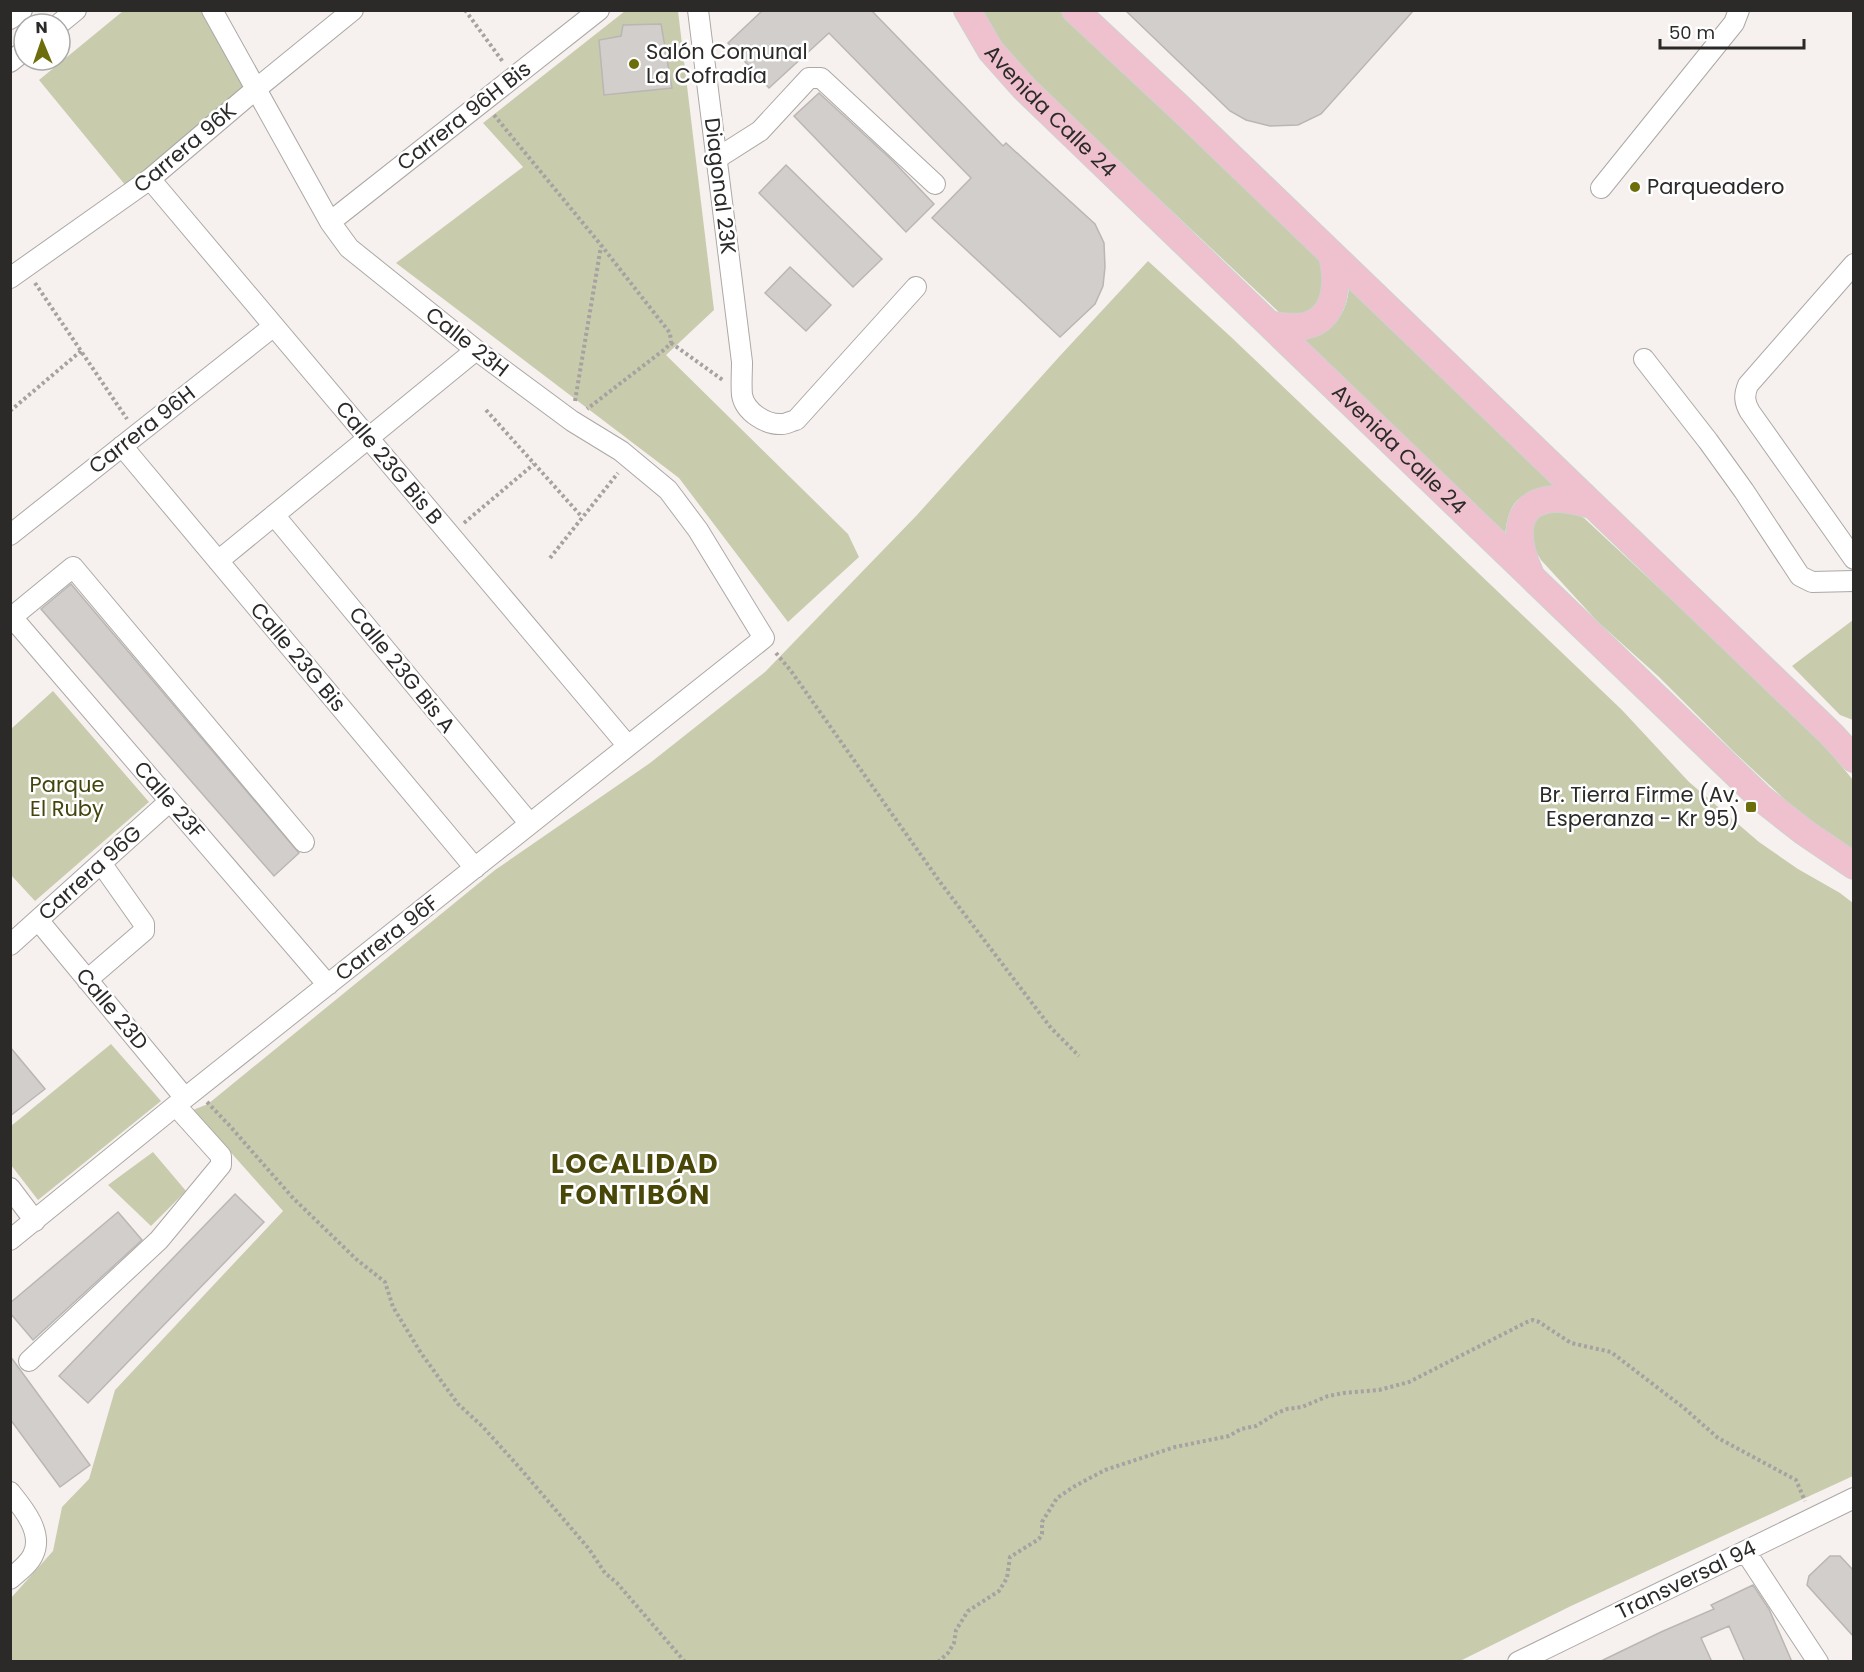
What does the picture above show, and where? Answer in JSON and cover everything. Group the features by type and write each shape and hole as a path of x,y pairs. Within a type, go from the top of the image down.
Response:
{"main road":[{"name":"Avenida Calle 24","path":"967,10 991,51 1024,88 1762,799 1804,832 1854,866"},
{"path":"1075,10 1179,107 1592,505 1842,736 1854,759"},
{"path":"1272,325 1305,326 1317,320 1328,310 1334,297 1336,281 1332,255"},
{"path":"1532,577 1522,556 1519,530 1522,518 1529,508 1540,502 1554,499 1592,505"}],"street":[{"path":"10,19 22,10"},
{"name":"Calle 23H","path":"212,10 330,222 349,248 476,350 572,421 621,451 669,490 698,530 764,638"},
{"name":"Carrera 96K","path":"18,273 150,179 353,10"},
{"name":"Carrera 96H Bis","path":"330,222 599,10"},
{"path":"1601,188 1734,23 1739,10"},
{"name":"Diagonal 23K","path":"700,13 742,362 742,394"},
{"path":"716,159 760,131 809,78 815,76 821,78 934,184"},
{"name":"Calle 23G Bis B","path":"150,179 628,746"},
{"path":"1854,264 1748,384 1744,394 1749,412 1854,560"},
{"path":"742,394 745,404 756,415 770,423 783,424 796,420 916,287"},
{"name":"Carrera 96H","path":"10,535 274,326"},
{"path":"218,561 476,350"},
{"path":"1644,359 1744,491 1800,576 1812,582 1854,580"},
{"name":"Calle 23G Bis","path":"130,440 218,561 475,868"},
{"name":"Calle 23G Bis A","path":"274,515 530,824"},
{"path":"11,616 73,567 304,842"},
{"name":"Calle 23F","path":"11,616 328,984"},
{"name":"Carrera 96F","path":"10,1240 186,1097 764,638"},
{"name":"Carrera 96G","path":"10,945 170,801"},
{"path":"87,980 144,931 145,927 101,863"},
{"name":"Calle 23D","path":"28,1361 159,1240 221,1165 221,1156 186,1097 38,920"},
{"path":"10,1188 35,1221"},
{"path":"10,1492 23,1509 36,1533 37,1545 33,1557 10,1579"},
{"name":"Transversal 94","path":"1518,1662 1816,1516 1851,1504"},
{"path":"1745,1551 1818,1662"}],"path":[{"path":"465,10 514,77"},
{"path":"483,102 670,333 671,343 742,394"},
{"path":"572,421 601,245"},
{"path":"18,273 81,351 130,440"},
{"path":"572,421 671,343"},
{"path":"10,411 81,351"},
{"path":"486,410 582,517"},
{"path":"550,558 630,458"},
{"path":"450,535 534,464"},
{"path":"764,638 791,671 940,882 1051,1028 1079,1056"},
{"path":"186,1097 208,1104 293,1198 356,1259 385,1282 393,1307 421,1353 458,1404 482,1426 571,1528 606,1573 685,1662"},
{"path":"938,1662 948,1653 954,1643 956,1630 968,1611 999,1591 1007,1578 1010,1557 1039,1539 1042,1534 1042,1522 1057,1498 1075,1486 1105,1470 1140,1457 1217,1439 1256,1426 1287,1409 1302,1407 1328,1396 1379,1390 1409,1382 1533,1320 1571,1343 1611,1352 1684,1408 1718,1438 1796,1480 1803,1499 1816,1516"}],"green space":[{"path":"200,10 245,88 126,186 39,80 49,72 72,72 72,53 123,11"},
{"path":"1059,10 1316,254 1324,268 1325,292 1311,313 1282,315 1021,69 998,42 977,11"},
{"path":"625,11 678,11 714,310 666,355 848,534 859,557 788,622 679,478 396,263 523,167 483,123"},
{"path":"1148,261 1231,337 1622,710 1689,782 1759,842 1853,903 1853,1476 1571,1606 1460,1661 11,1662 11,1598 53,1551 62,1507 89,1479 115,1390 283,1211 193,1110 208,1104 495,870 650,763 765,672 917,515"},
{"path":"1349,286 1559,488 1535,491 1519,499 1510,513 1505,537 1302,339 1329,327 1336,321 1345,307"},
{"path":"1553,508 1567,510 1584,518 1760,682 1825,746 1853,780 1853,853 1796,810 1733,751 1658,676 1598,622 1541,560 1531,543 1530,528 1540,515"},
{"path":"1853,620 1853,720 1840,715 1792,666"},
{"name":"Parque El Ruby","path":"53,691 149,802 35,901 11,875 11,729"},
{"path":"111,1044 161,1101 38,1200 11,1165 11,1126"},
{"path":"153,1152 186,1191 151,1226 108,1185"}],"building":[{"path":"763,10 871,10 1003,146 1006,143 1095,224 1104,243 1105,267 1103,286 1095,304 1060,337 932,218 971,178 829,33 769,88 728,43"},
{"path":"1125,10 1414,10 1321,114 1298,125 1270,126 1246,120 1230,111"},
{"name":"Salón Comunal La Cofradía","path":"661,24 672,88 604,95 599,40 621,36 623,25"},
{"path":"819,93 893,161 934,204 906,232 794,116"},
{"path":"786,165 882,259 853,287 759,193"},
{"path":"790,267 831,305 806,331 765,293"},
{"path":"71,584 299,853 274,876 41,609"},
{"path":"10,1047 45,1089 10,1116"},
{"path":"235,1194 264,1222 88,1403 59,1376"},
{"path":"118,1212 142,1240 33,1340 10,1313 10,1303"},
{"path":"10,1356 90,1465 60,1487 10,1419"},
{"path":"1830,1556 1840,1556 1854,1571 1854,1637 1807,1585 1809,1576"},
{"path":"1753,1585 1769,1609 1792,1662 1745,1662 1729,1626 1701,1638 1712,1662 1599,1662 1714,1609 1711,1605"}],"place":[{"name":"Salón Comunal La Cofradía","path":"634,64"},
{"name":"Parqueadero","path":"1635,187"},
{"name":"Br. Tierra Firme (Av. Esperanza - Kr 95)","path":"1751,807"}],"district":[{"name":"LOCALIDAD FONTIBÓN","path":"635,1180"}]}
